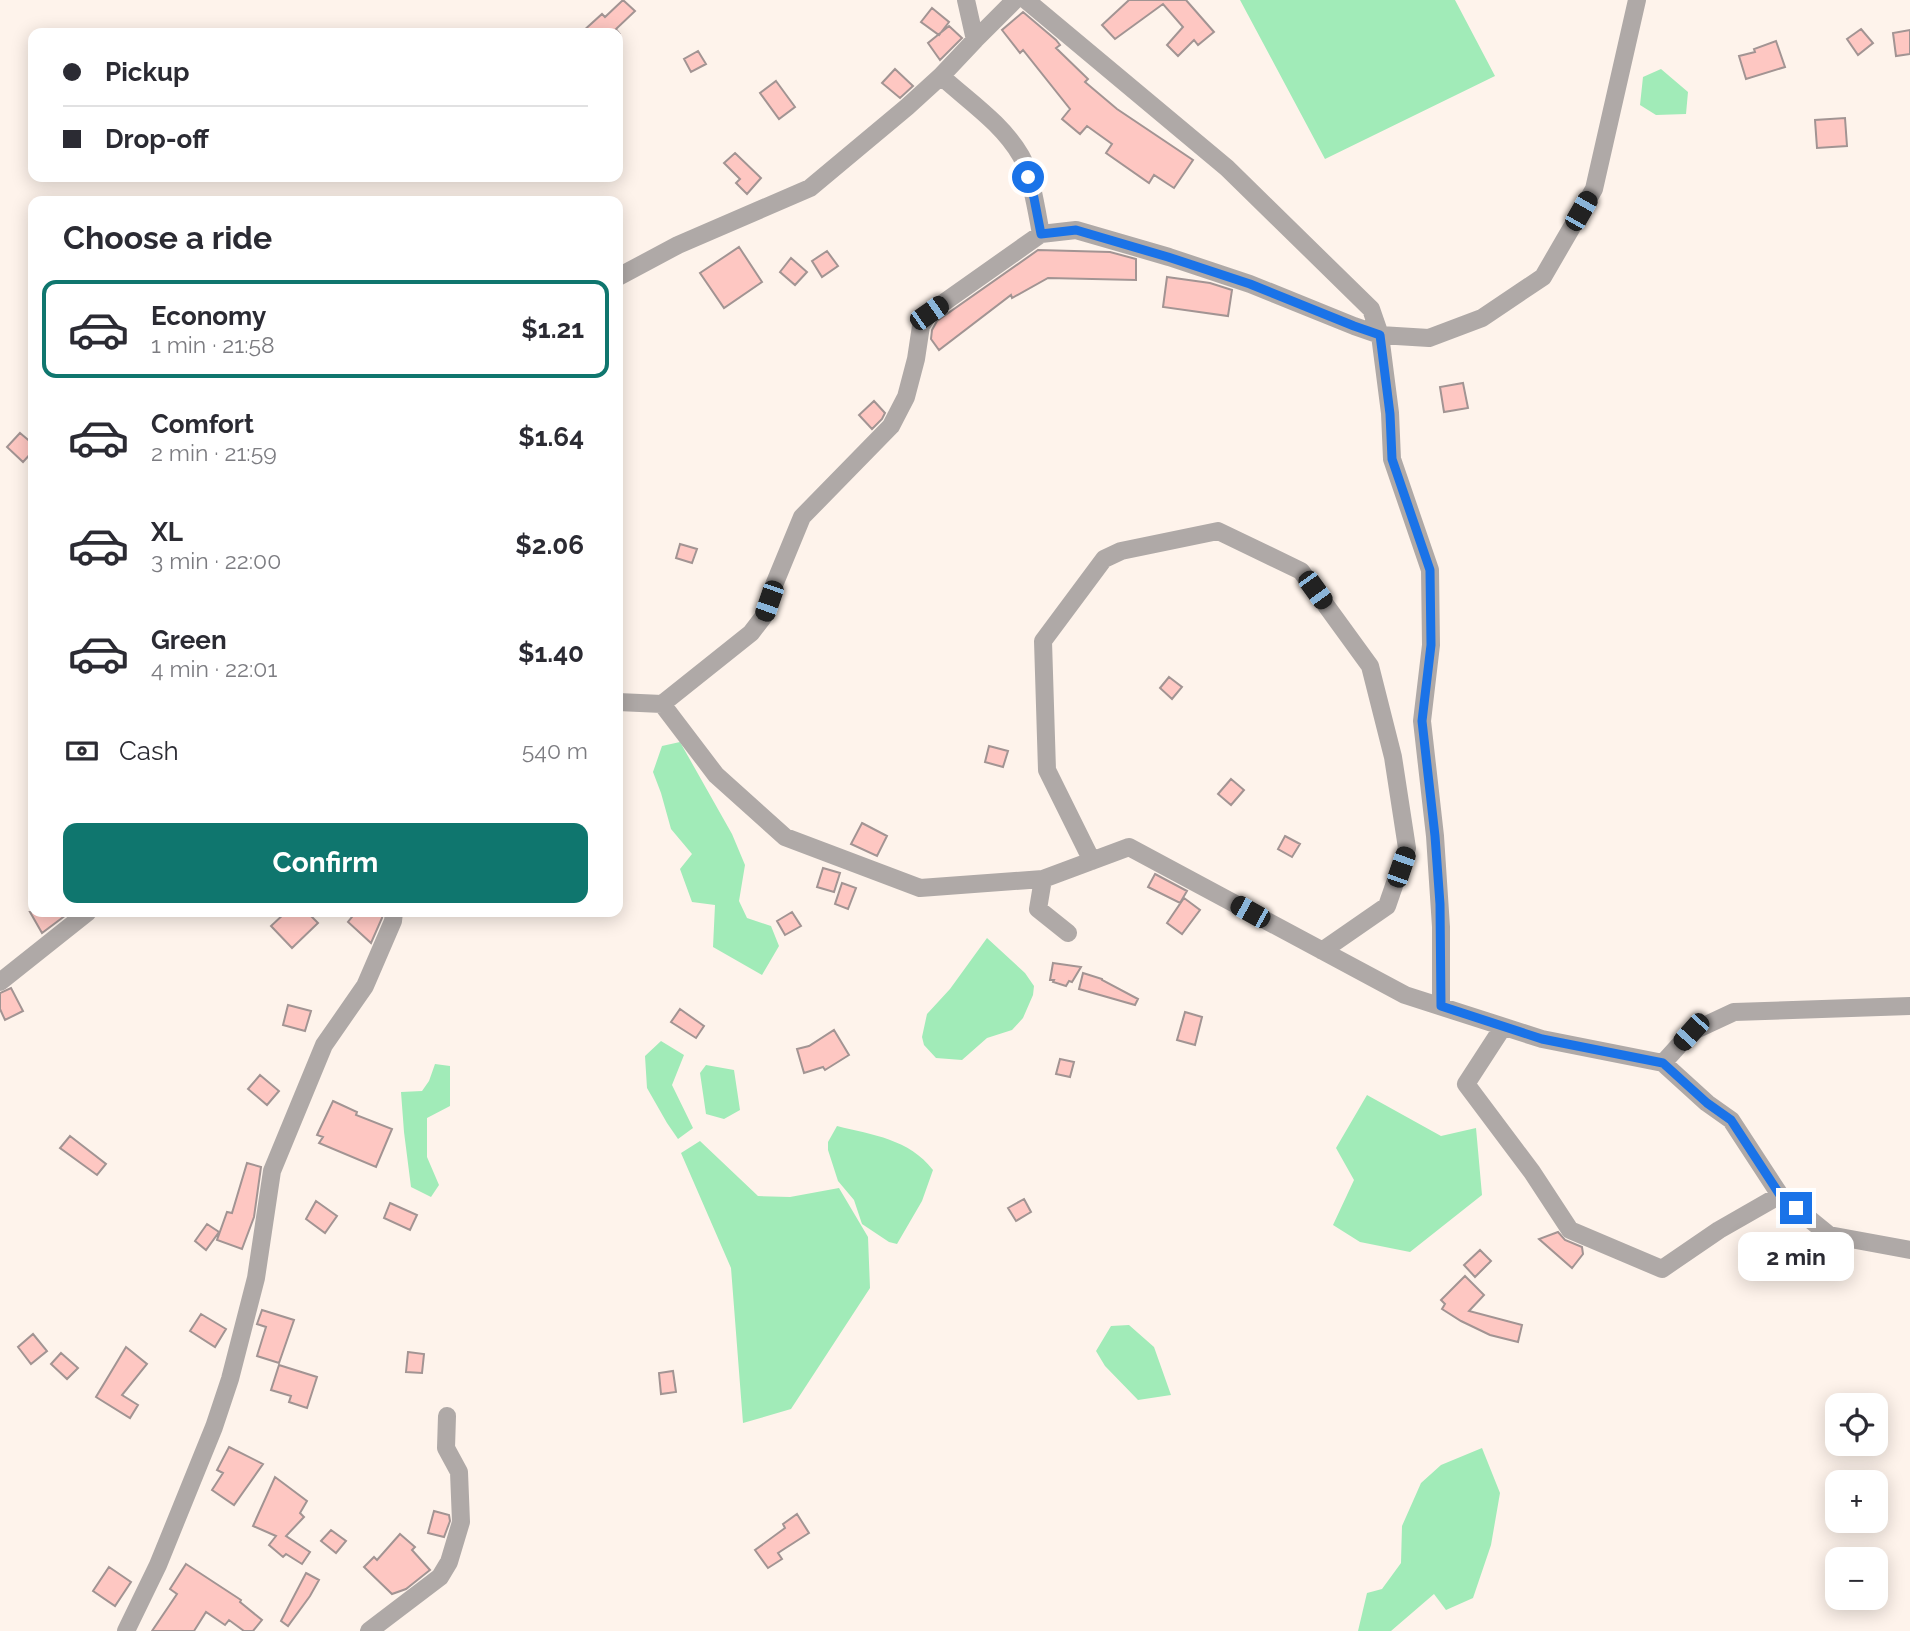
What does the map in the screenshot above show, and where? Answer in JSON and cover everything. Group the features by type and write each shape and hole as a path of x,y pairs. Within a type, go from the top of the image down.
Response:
{"street":[{"path":"966,0 975,40"},
{"path":"623,274 678,245 810,188 941,76 1015,0"},
{"path":"1026,0 1227,168 1371,309 1380,335 1390,414 1392,459 1430,570 1431,645 1422,721 1440,901 1441,1006"},
{"path":"623,702 662,704 751,633 764,616 802,517 891,426 906,397 921,326 929,313 1041,234 1076,230 1168,257 1250,284 1380,335 1429,338 1482,318 1543,277 1594,189 1637,0"},
{"path":"941,76 1000,127 1022,157 1041,234"},
{"path":"1091,861 1047,770 1043,642 1104,559 1121,551 1218,531 1301,571 1370,666 1393,757 1407,848 1387,906 1322,951"},
{"path":"662,704 716,775 785,837 920,888 1044,879 1129,847 1405,995 1542,1039 1663,1063 1707,1103 1731,1120 1780,1195 1829,1235 1910,1250"},
{"path":"1044,879 1038,909 1068,933"},
{"path":"0,982 82,917"},
{"path":"126,1631 163,1552 226,1391 256,1278 272,1171 324,1045 365,986 393,917"},
{"path":"1663,1063 1691,1032 1734,1012 1910,1006"},
{"path":"1503,1027 1466,1084 1532,1172 1570,1230 1661,1269 1719,1230 1780,1195"},
{"path":"369,1631 440,1577 449,1562 461,1522 459,1472 446,1448 447,1416"}],"green space":[{"path":"1240,0 1455,0 1495,76 1325,159"},
{"path":"1661,69 1688,92 1686,114 1656,115 1640,105 1643,77"},
{"path":"680,742 732,834 745,865 739,901 747,918 771,926 779,946 762,975 713,947 715,905 692,902 680,869 692,854 671,829 653,772 662,746"},
{"path":"987,938 1025,973 1034,986 1033,995 1023,1018 1012,1030 987,1038 962,1060 936,1058 924,1045 922,1037 927,1014 950,989"},
{"path":"661,1041 684,1055 672,1085 693,1128 678,1139 647,1088 645,1056"},
{"path":"435,1064 450,1066 450,1106 427,1118 427,1157 439,1185 431,1197 411,1187 401,1092 422,1091"},
{"path":"706,1065 734,1070 740,1110 724,1119 706,1114 700,1073"},
{"path":"1367,1095 1441,1136 1476,1128 1482,1195 1410,1252 1360,1242 1333,1225 1354,1180 1336,1148"},
{"path":"837,1126 902,1145 913,1151 933,1170 922,1201 897,1244 889,1242 862,1224 854,1200 838,1181 828,1150 828,1142"},
{"path":"700,1141 758,1196 790,1197 839,1188 868,1237 870,1288 791,1409 743,1423 731,1268 681,1153"},
{"path":"1129,1325 1154,1347 1171,1395 1138,1400 1105,1366 1096,1351 1111,1326"},
{"path":"1482,1448 1500,1493 1491,1545 1473,1598 1446,1610 1434,1594 1391,1631 1358,1631 1367,1593 1382,1589 1401,1563 1402,1526 1421,1483 1441,1465"}],"building":[{"path":"623,0 635,11 617,28 587,28 602,14 605,17"},
{"path":"1129,0 1186,0 1214,32 1198,45 1194,40 1178,56 1167,45 1183,27 1163,4 1115,39 1102,25"},
{"path":"932,8 949,22 939,35 921,22"},
{"path":"1023,12 1056,40 1060,45 1056,48 1088,79 1085,82 1117,109 1193,160 1174,188 1154,175 1149,183 1106,153 1112,144 1087,126 1080,134 1062,119 1070,109 1023,50 1020,53 1002,30"},
{"path":"949,26 962,38 940,60 928,43"},
{"path":"1861,29 1873,43 1858,55 1847,39"},
{"path":"1910,30 1910,54 1896,56 1893,33"},
{"path":"1776,41 1785,67 1746,79 1739,56 1755,52 1754,49"},
{"path":"698,51 706,64 691,72 684,59"},
{"path":"895,69 913,86 900,98 882,83"},
{"path":"776,81 795,107 779,119 760,93"},
{"path":"1845,118 1847,146 1817,148 1815,120"},
{"path":"735,153 761,178 747,194 736,183 740,179 724,163"},
{"path":"739,247 762,282 724,308 700,273"},
{"path":"1038,250 1110,252 1136,259 1136,280 1048,278 1012,298 1011,295 939,350 931,339 937,321"},
{"path":"827,251 838,266 822,277 812,261"},
{"path":"791,258 807,272 795,285 780,272"},
{"path":"1167,277 1210,283 1232,290 1228,316 1163,307"},
{"path":"1463,383 1468,408 1444,412 1440,387"},
{"path":"874,401 885,413 872,429 859,415"},
{"path":"20,433 28,440 28,456 23,462 7,447"},
{"path":"680,544 697,549 692,563 676,558"},
{"path":"1169,677 1182,687 1172,699 1160,688"},
{"path":"989,746 1008,751 1003,767 985,762"},
{"path":"1231,779 1244,790 1231,805 1218,794"},
{"path":"862,823 887,836 877,856 851,844"},
{"path":"1285,836 1300,844 1292,857 1278,849"},
{"path":"823,868 840,873 834,892 817,887"},
{"path":"1155,874 1187,891 1180,903 1148,887"},
{"path":"842,883 856,888 848,909 835,904"},
{"path":"1184,898 1200,910 1182,934 1167,923"},
{"path":"792,912 801,926 785,935 777,921"},
{"path":"33,917 63,917 42,933"},
{"path":"281,917 312,917 318,923 292,948 271,926"},
{"path":"352,917 382,917 371,943 348,922"},
{"path":"1053,963 1081,967 1072,982 1069,981 1066,986 1050,980"},
{"path":"1083,973 1102,979 1138,999 1135,1005 1079,989"},
{"path":"11,988 23,1011 5,1020 0,1009 0,993"},
{"path":"288,1005 311,1011 305,1031 283,1025"},
{"path":"680,1009 704,1026 696,1038 671,1022"},
{"path":"1185,1012 1202,1017 1195,1045 1177,1040"},
{"path":"834,1030 849,1055 825,1070 823,1067 804,1073 797,1049 809,1046"},
{"path":"1060,1059 1074,1062 1070,1077 1056,1074"},
{"path":"260,1075 279,1091 267,1105 248,1089"},
{"path":"333,1101 357,1112 356,1115 392,1129 376,1167 319,1143 323,1137 317,1135"},
{"path":"70,1136 106,1164 97,1175 60,1148"},
{"path":"247,1163 261,1167 254,1217 242,1249 217,1240 227,1212 232,1213"},
{"path":"1024,1199 1031,1212 1016,1221 1008,1208"},
{"path":"316,1201 337,1216 325,1233 306,1219"},
{"path":"390,1203 417,1215 410,1230 384,1218"},
{"path":"207,1224 219,1232 206,1250 195,1241"},
{"path":"1558,1232 1565,1240 1582,1247 1583,1254 1572,1268 1539,1239"},
{"path":"1480,1250 1491,1261 1475,1277 1464,1265"},
{"path":"1465,1276 1484,1295 1469,1311 1522,1325 1518,1342 1490,1335 1442,1309 1445,1304 1441,1300"},
{"path":"262,1310 294,1320 279,1363 257,1356 266,1327 257,1324"},
{"path":"201,1314 226,1329 215,1347 190,1331"},
{"path":"33,1334 47,1351 31,1364 18,1347"},
{"path":"126,1347 147,1364 122,1395 138,1405 130,1418 96,1397"},
{"path":"408,1352 424,1354 422,1373 406,1372"},
{"path":"61,1353 78,1368 67,1379 51,1364"},
{"path":"279,1365 317,1377 307,1408 289,1402 291,1396 271,1390"},
{"path":"673,1371 676,1392 661,1394 659,1373"},
{"path":"229,1447 263,1464 234,1505 212,1490 223,1473 217,1470"},
{"path":"275,1477 307,1501 300,1513 304,1517 286,1536 310,1552 302,1564 286,1554 283,1557 269,1545 276,1536 253,1526"},
{"path":"434,1511 449,1515 450,1521 444,1537 428,1533"},
{"path":"797,1514 809,1533 778,1553 782,1559 768,1568 755,1550 785,1528 783,1524"},
{"path":"331,1530 346,1541 336,1553 321,1541"},
{"path":"400,1534 415,1547 412,1550 430,1570 406,1589 392,1594 364,1567 374,1557 377,1560"},
{"path":"186,1564 241,1600 240,1602 262,1620 253,1631 244,1631 229,1620 225,1625 206,1612 194,1631 152,1631 177,1594 170,1589"},
{"path":"109,1567 131,1582 115,1606 93,1591"},
{"path":"306,1573 319,1580 288,1626 281,1621"}],"route":[{"path":"1028,177 1041,234 1076,230 1168,257 1250,284 1380,335 1390,414 1392,459 1430,570 1431,645 1422,721 1440,904 1441,1006 1542,1039 1663,1063 1707,1103 1731,1120 1780,1195 1796,1208"}]}
